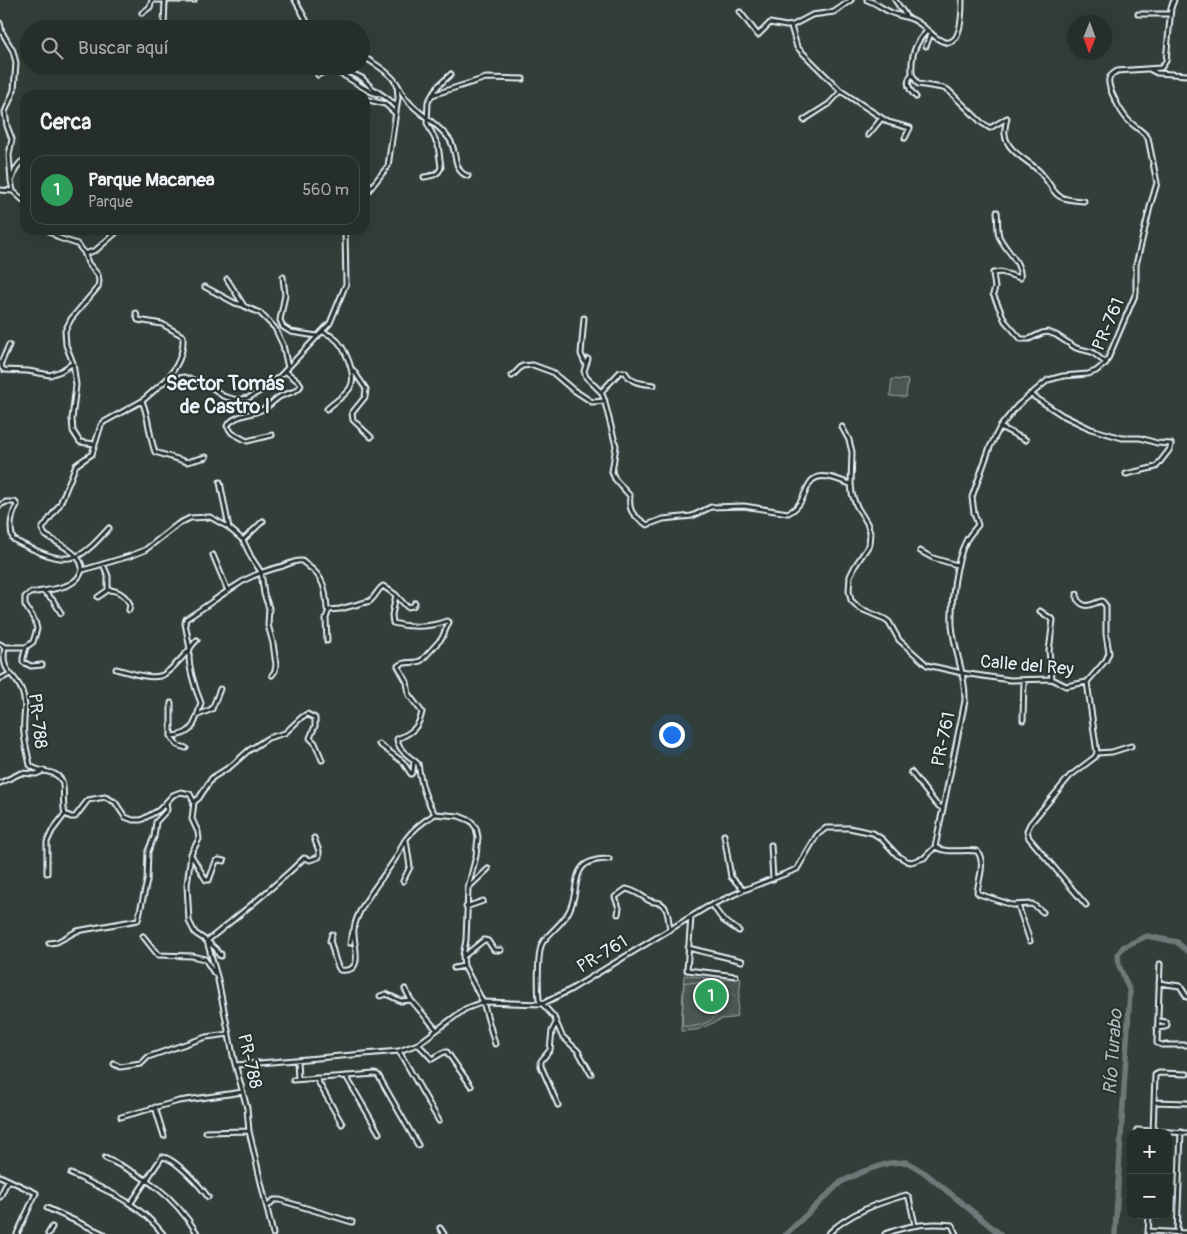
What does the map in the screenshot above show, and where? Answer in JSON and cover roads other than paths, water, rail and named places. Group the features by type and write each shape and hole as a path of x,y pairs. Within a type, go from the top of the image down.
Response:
{"street":[{"path":"142,14 150,7 153,0 194,0"},
{"path":"295,0 306,20"},
{"path":"740,12 758,35 770,24 791,26 812,15 834,12 851,0"},
{"path":"868,0 896,15 906,16 918,22 943,42 951,42 955,39 962,21 962,0"},
{"path":"895,0 906,16"},
{"path":"1150,70 1161,68 1166,61 1170,14 1174,0"},
{"path":"164,20 165,1"},
{"path":"1138,14 1170,14"},
{"path":"0,23 1,33 13,51 16,63 14,90 5,112 7,126 12,139 9,155 11,182 14,191 20,197"},
{"path":"791,26 797,48 841,91 888,122 910,128 905,138"},
{"path":"926,46 929,32"},
{"path":"916,96 908,85 912,74 912,61 919,40 929,32"},
{"path":"370,61 394,80 407,100 428,117 450,141 455,151 457,166 464,175 468,176"},
{"path":"1150,70 1157,73 1187,75"},
{"name":"PR-761","path":"236,1065 399,1051 418,1044 465,1009 483,1002 542,1004 570,990 712,905 797,869 817,835 826,828 849,828 872,834 882,839 897,855 911,862 924,858 935,847 965,701 966,689 952,625 954,589 958,565 966,541 978,525 972,497 990,447 1000,427 1017,406 1048,380 1062,376 1088,374 1096,371 1106,363 1136,293 1136,265 1157,183 1148,138 1145,133 1127,120 1111,92 1109,80 1112,74 1117,71 1150,70"},
{"path":"424,177 435,175 441,168 438,145 427,123 428,102 438,86 451,74"},
{"path":"912,74 918,84 948,90 982,123 990,128 1007,118 1005,135 1008,142 1017,153 1039,171 1054,193 1066,200 1084,201"},
{"path":"341,75 369,90"},
{"path":"356,75 362,78 396,106"},
{"path":"432,95 486,78 523,79"},
{"path":"370,188 388,166 396,113 397,84"},
{"path":"370,91 381,94"},
{"path":"804,120 828,104 841,91"},
{"path":"370,100 385,104 396,113"},
{"path":"868,135 882,118"},
{"path":"11,182 20,162"},
{"path":"0,190 14,191"},
{"path":"997,212 999,236 1021,274 1020,278 1000,272 992,273 995,288 993,294 1005,321 1022,339 1029,339 1048,332 1076,348 1092,352 1106,363"},
{"path":"55,235 77,244 85,254 88,263 98,275 100,281 98,287 71,319 66,331 66,345 73,364 76,385 72,419 73,431 80,442 95,444"},
{"path":"85,254 96,250 113,235"},
{"path":"165,380 184,377 209,386 223,396 237,400 248,398 262,390 286,369 330,324 346,284 345,235"},
{"path":"283,277 285,295 280,320 283,327 291,332 318,336"},
{"path":"227,279 244,306"},
{"path":"205,287 235,303 260,313 275,328 283,345 286,369 302,385 300,389 280,396 264,409 235,418 226,426 232,433 247,441 272,435"},
{"path":"0,644 5,647 26,647 33,642 37,629 35,621 25,605 25,597 30,593 67,586 79,578 83,570 82,563 76,556 45,535 42,529 60,504 76,465 92,454 101,425 142,401 177,367 183,336 162,324 138,320 136,313"},
{"path":"584,318 581,354 585,364"},
{"path":"323,332 334,338 341,346 351,368 366,389 365,396 352,413 353,420 371,437"},
{"path":"8,345 1,363 4,370 28,371 50,375 73,364"},
{"path":"588,359 584,371 586,377 601,392 616,446 612,472 615,479 630,496 629,506 632,513 647,525 663,519 692,516 711,507 744,506 788,513 794,511 802,502 808,483 817,477 827,476 851,484 852,452 849,440 842,426"},
{"path":"512,376 522,366 533,365 552,372 592,402 604,401"},
{"path":"327,408 350,389 353,382 351,368"},
{"path":"601,392 620,372 625,372 629,379 633,381 654,385"},
{"path":"1030,394 1062,414 1091,428 1122,438 1140,438 1156,443 1171,444 1170,449 1156,467 1126,474"},
{"path":"142,401 146,410 151,442 155,452 187,462 206,457"},
{"path":"1000,427 1026,440"},
{"path":"220,482 229,528"},
{"name":"Calle del Rey","path":"851,484 856,505 867,523 870,533 869,545 850,576 849,591 851,600 859,608 889,622 899,640 927,665 962,673 1010,680 1052,679 1066,686 1087,682 1097,753"},
{"path":"0,505 6,502 15,502 17,505 12,514 11,532 13,539 55,558 67,559 76,556 92,547 109,528"},
{"path":"83,570 145,550 178,524 190,518 210,517 229,528 243,540 261,572 264,594 269,608 268,625 276,665 272,675"},
{"path":"243,540 263,521"},
{"path":"920,551 933,558 958,565"},
{"path":"213,555 228,591"},
{"path":"171,736 188,733 192,728 201,703 193,682 190,649 185,624 186,618 208,606 238,584 261,572 302,561 314,570 322,580 326,592 328,610 326,618 327,641"},
{"path":"103,564 108,576 108,590"},
{"path":"328,610 340,609 370,601 374,598 378,589 383,586 396,595 407,608 415,603"},
{"path":"98,597 108,590 116,590 126,597 130,604 129,610"},
{"path":"42,591 53,600 61,613"},
{"path":"1077,594 1077,599 1084,606 1102,601 1106,606 1106,634 1109,653 1106,660 1087,682"},
{"path":"396,595 392,615 393,623 402,626 417,626 449,622 442,638 422,660 402,663 398,666 407,682 409,695 422,712 420,722 415,729 408,735 397,739 397,742 400,749 418,764 421,784 427,802 435,814"},
{"path":"1040,611 1054,620 1049,651 1052,679"},
{"path":"116,669 149,676 161,676 172,668 197,640"},
{"name":"PR-788","path":"5,647 2,662 8,675 21,689 26,704 24,733 30,765 33,768 56,774 63,782 62,805 65,814"},
{"path":"26,647 23,662 31,666 42,665"},
{"path":"0,679 8,675"},
{"path":"1023,720 1024,680"},
{"path":"197,715 212,709 220,688"},
{"path":"171,703 171,736 177,745 186,748"},
{"path":"47,873 46,842 65,814 75,818 88,800 105,797 115,802 126,817 133,820 141,820 159,810 173,795 181,792 190,794 194,802 199,798 212,778 268,738 285,733 307,714 314,718 316,726 310,738 315,743 322,760"},
{"path":"379,744 403,762 411,774 414,759"},
{"path":"1086,905 1029,838 1027,831 1030,824 1070,776 1095,757 1097,753 1112,752 1130,746"},
{"path":"0,782 21,773 36,774 43,770"},
{"path":"910,772 936,804 943,809"},
{"name":"PR-788","path":"194,802 192,819 199,839 191,854 187,885 189,921 195,933 207,941 218,980 247,1108 249,1132 273,1234"},
{"path":"50,943 57,942 77,931 138,920 147,881 148,851 154,837 156,822 167,810 166,804"},
{"path":"350,943 361,910 369,896 397,856 406,839 423,821 435,814 459,816 470,821 476,828 478,837 476,856 468,888 466,940 463,956 464,966 483,1002 495,1044"},
{"path":"724,835 731,877 744,890"},
{"path":"221,954 221,956 219,955 216,949 207,941 288,875 304,858 310,860 318,856 320,851 314,838"},
{"path":"403,880 408,874 410,867 406,839"},
{"path":"771,845 773,879"},
{"path":"935,847 943,852 965,849 977,851 981,856 982,864 977,892 979,894 1012,904 1032,904 1043,912"},
{"path":"191,854 206,880 209,880 216,861 224,861"},
{"path":"591,1074 578,1051 562,1036 554,1017 539,1000 541,944 568,913 576,880 586,864 594,859 609,859"},
{"path":"468,888 488,868"},
{"path":"618,914 619,908 615,897 626,889 633,890 643,895 649,901 658,902 664,906 670,929"},
{"path":"466,907 483,901"},
{"path":"1018,904 1030,941"},
{"path":"712,905 723,920 740,931"},
{"path":"691,917 687,970 736,976"},
{"path":"332,934 330,941 338,967 340,970 347,971 353,968 357,960 354,929"},
{"path":"143,936 158,955 192,956 205,959 218,980"},
{"path":"463,956 484,940 488,941 494,950 501,950"},
{"path":"688,948 742,962"},
{"path":"1160,964 1157,1043 1162,1045 1187,1044"},
{"path":"454,968 464,966"},
{"path":"1159,983 1180,986 1187,997"},
{"path":"405,989 411,1000 436,1029"},
{"path":"380,996 386,994 401,1001 411,1000"},
{"path":"1157,1028 1167,1025 1166,1022 1158,1021"},
{"path":"556,1023 552,1031 550,1050 541,1061 558,1105"},
{"path":"114,1064 120,1067 141,1064 148,1057 206,1037 229,1034"},
{"path":"418,1044 432,1059 446,1052 471,1086"},
{"path":"399,1051 439,1121"},
{"path":"297,1060 298,1079"},
{"path":"1153,1129 1155,1078 1159,1073 1187,1074"},
{"path":"292,1080 378,1075 418,1145"},
{"path":"346,1076 379,1133"},
{"path":"316,1078 342,1124"},
{"path":"121,1117 179,1101 242,1092"},
{"path":"1154,1102 1187,1103"},
{"path":"155,1107 164,1136"},
{"path":"206,1132 249,1132"},
{"path":"1172,1132 1187,1132"},
{"path":"1177,1232 1181,1132"},
{"path":"131,1203 162,1157 165,1157 186,1173 208,1197"},
{"path":"105,1158 147,1179 172,1199 197,1233"},
{"path":"71,1174 131,1203 147,1216 163,1234"},
{"path":"0,1176 36,1193 17,1234"},
{"path":"0,1197 8,1180"},
{"path":"828,1234 850,1217 876,1204 906,1195 909,1198 915,1225"},
{"path":"268,1207 274,1200 280,1200 352,1222"},
{"path":"47,1208 104,1234"},
{"path":"1149,1219 1148,1233 1187,1233"},
{"path":"885,1234 915,1225 939,1223 952,1225 956,1234"},
{"path":"48,1234 52,1227"},
{"path":"440,1228 444,1234"}],"waterway":[{"name":"Río Turabo","path":"1115,1234 1130,992 1119,965 1118,954 1123,947 1147,936 1177,942 1187,951"},
{"name":"Río Turabo","path":"786,1234 841,1182 864,1171 889,1163 907,1162 925,1173 1000,1234"}],"place":[{"name":"Parque Macanea","path":"711,996"}],"district":[{"name":"Sector Tomás de Castro I","path":"225,394"}]}
